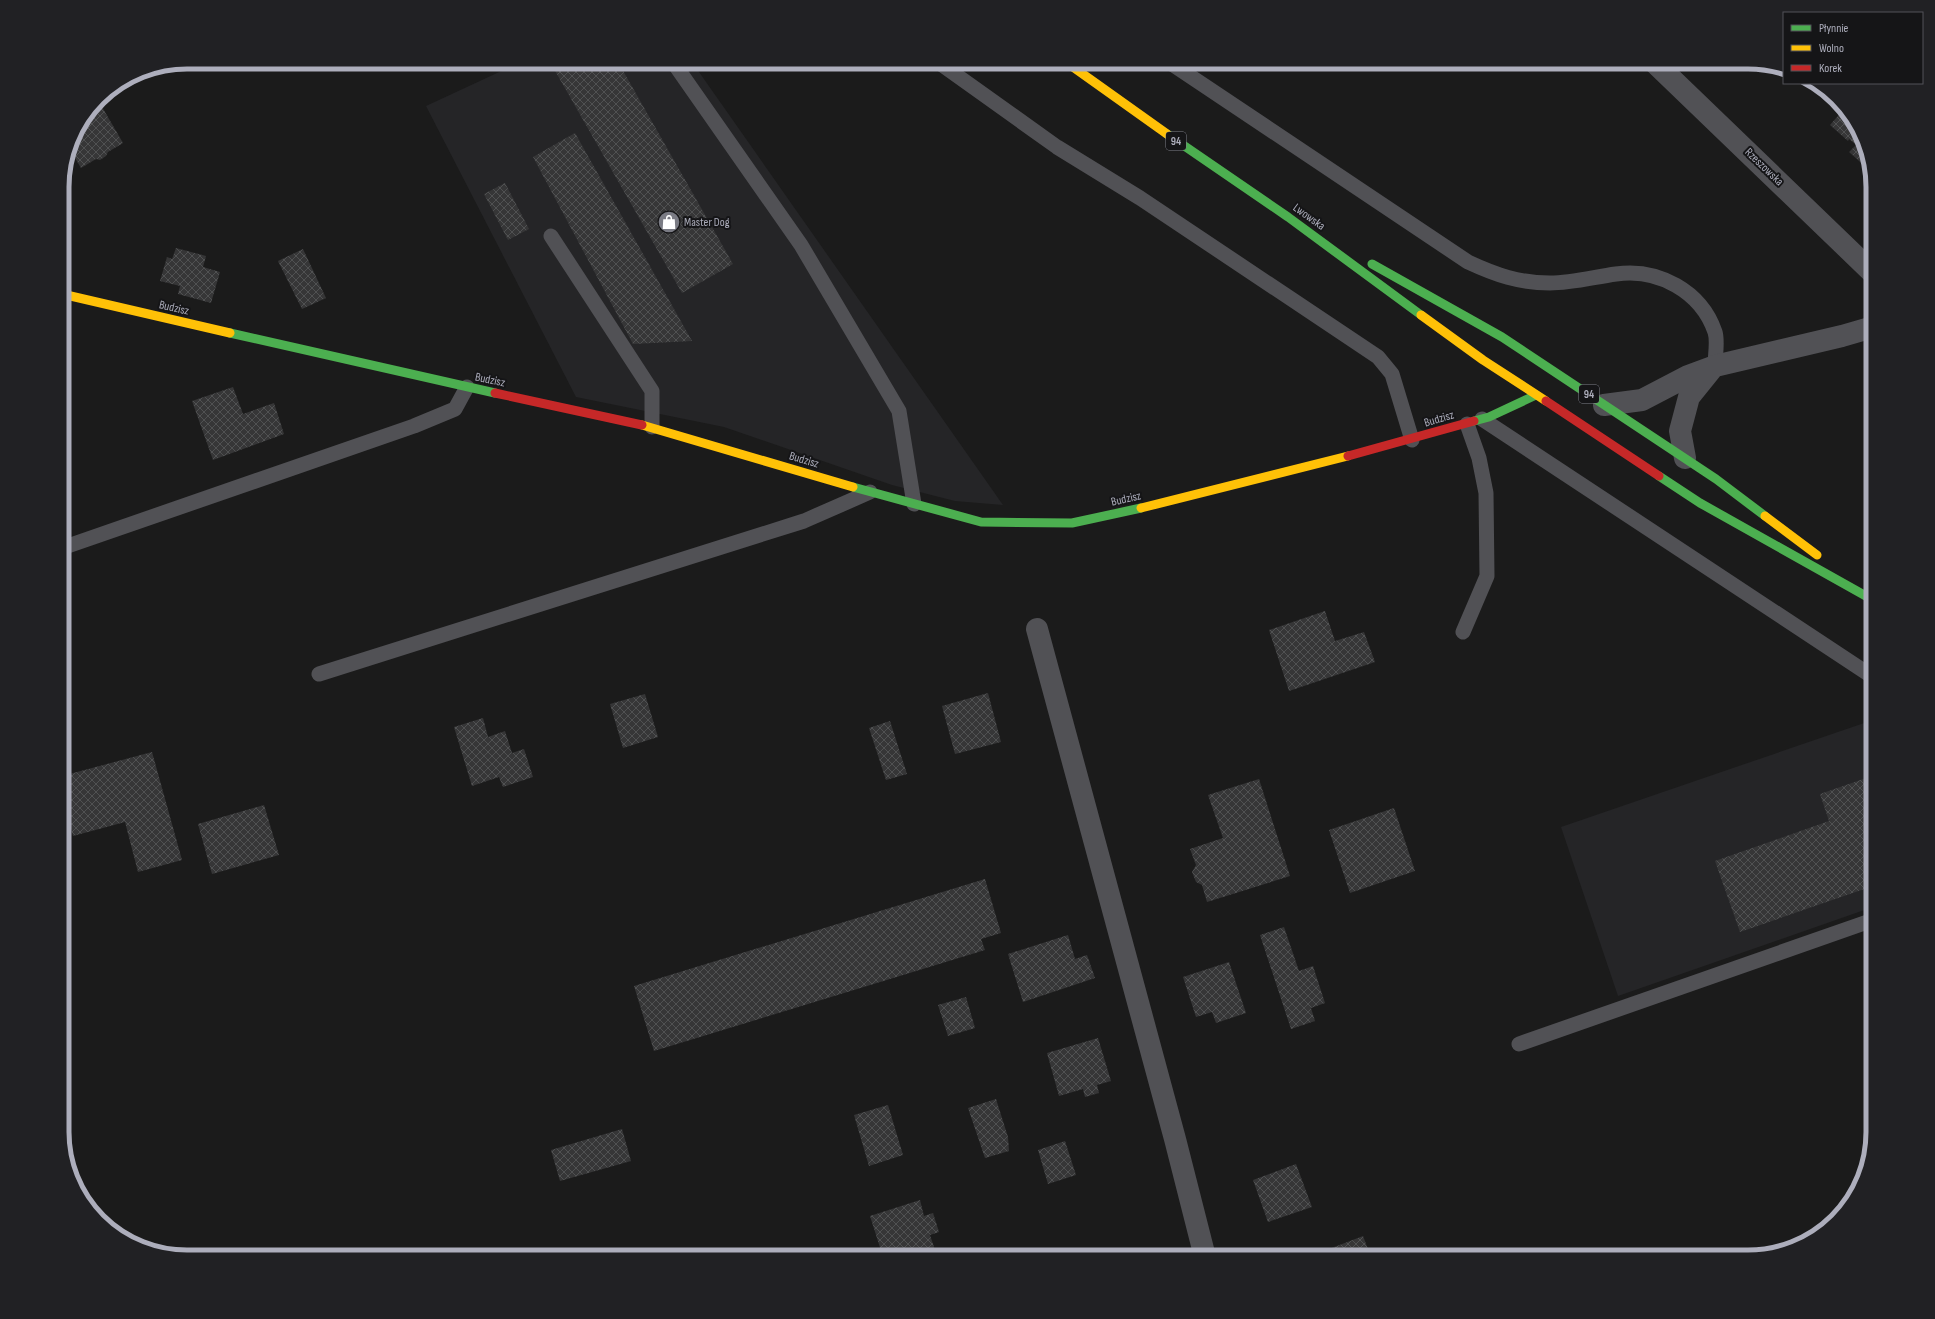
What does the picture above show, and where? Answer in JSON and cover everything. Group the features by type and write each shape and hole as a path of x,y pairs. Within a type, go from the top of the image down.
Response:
{"main road":[{"name":"Lwowska","path":"1076,69 1216,170 1288,217 1483,360 1536,395"},
{"name":"94","path":"1288,217 1502,337 1716,479 1866,593"},
{"name":"Budzisz","path":"69,296 468,387 652,427 870,492 981,522 1072,523 1182,499 1412,440 1467,424 1482,419 1536,395"},
{"name":"94","path":"1536,395 1700,503 1866,595"}],"street":[{"name":"Rzeszowska","path":"1661,69 1866,266"},
{"path":"1604,405 1642,400 1688,376 1715,366 1866,329"},
{"path":"1685,458 1680,432 1689,398 1715,366"},
{"path":"1036,629 1175,1139 1203,1250"}],"lane":[{"path":"678,69 801,245 899,411 914,504"},
{"path":"948,69 1057,146 1140,198 1378,356 1392,374 1412,440"},
{"path":"1179,69 1468,262 1498,276 1525,282 1550,283 1572,282 1616,274 1640,273 1658,277 1677,284 1693,297 1706,315 1715,333 1715,366"},
{"path":"550,236 652,391 652,427"},
{"path":"69,546 414,426 455,409 468,387"},
{"path":"1482,419 1866,672"},
{"path":"1463,632 1487,576 1486,493 1479,458 1467,424"},
{"path":"319,674 804,521 870,492"},
{"path":"1519,1044 1866,922"}],"shaded area":[{"path":"506,69 697,69 1003,505 955,501 892,485 724,427 576,397 426,106"},
{"path":"1866,722 1866,909 1618,996 1561,827"}],"building":[{"path":"554,69 622,69 733,264 682,293"},
{"path":"102,106 123,143 108,152 106,156 100,160 96,159 81,168 74,156 78,142 89,121"},
{"path":"1840,113 1857,142 1864,165 1849,152 1856,145 1849,139 1848,141 1830,125"},
{"path":"575,133 692,341 633,344 533,157"},
{"path":"505,183 529,229 508,240 484,194"},
{"path":"176,248 206,256 203,267 220,272 211,303 178,294 180,286 160,281 167,257 172,259"},
{"path":"303,249 326,298 302,309 278,261"},
{"path":"233,387 243,414 274,403 284,434 213,460 192,401"},
{"path":"1325,611 1335,641 1364,632 1375,662 1289,691 1269,630"},
{"path":"988,693 1001,742 955,754 942,706"},
{"path":"645,694 658,737 623,748 610,704"},
{"path":"483,718 488,737 505,731 512,753 524,749 533,777 503,787 499,777 472,786 454,727"},
{"path":"890,721 907,774 886,780 869,728"},
{"path":"152,752 182,860 138,872 125,822 73,836 69,821 69,774"},
{"path":"1866,778 1866,888 1740,932 1715,861 1829,821 1820,794"},
{"path":"1259,779 1290,876 1207,902 1202,885 1196,882 1192,872 1196,865 1190,849 1223,838 1208,795"},
{"path":"264,805 279,855 212,874 198,824"},
{"path":"1394,808 1415,871 1350,893 1329,830"},
{"path":"985,879 1001,933 981,939 985,950 654,1051 634,986"},
{"path":"1284,927 1299,971 1313,966 1325,1003 1311,1008 1315,1021 1291,1029 1260,935"},
{"path":"1068,935 1075,959 1087,955 1095,978 1023,1002 1008,954"},
{"path":"1229,962 1246,1013 1216,1023 1212,1012 1196,1017 1183,977"},
{"path":"966,997 975,1028 948,1036 938,1005"},
{"path":"1098,1038 1111,1081 1097,1085 1099,1093 1085,1097 1083,1089 1059,1096 1047,1053"},
{"path":"996,1099 1008,1137 1009,1151 985,1158 968,1108"},
{"path":"888,1105 903,1155 869,1166 854,1115"},
{"path":"622,1129 631,1161 560,1181 551,1150"},
{"path":"1065,1141 1076,1175 1048,1184 1038,1150"},
{"path":"1296,1164 1312,1207 1268,1222 1253,1180"},
{"path":"920,1200 924,1216 933,1213 939,1232 930,1235 935,1250 881,1250 870,1216"},
{"path":"1363,1236 1368,1250 1326,1250"}],"traffic: fast":[{"path":"1167,134 1288,217 1421,315"},
{"path":"1372,264 1502,337 1716,479 1765,516"},
{"path":"230,333 495,393"},
{"path":"1474,421 1489,417 1536,395"},
{"path":"1659,476 1700,503 1866,596"},
{"path":"853,487 981,522 1072,523 1141,508"}],"traffic: slow":[{"path":"1076,69 1167,134"},
{"path":"69,296 230,333"},
{"path":"1421,315 1483,360 1546,401"},
{"path":"642,425 853,487"},
{"path":"1141,508 1348,456"},
{"path":"1765,516 1817,555"}],"traffic: jam":[{"path":"495,393 642,425"},
{"path":"1546,401 1659,476"},
{"path":"1348,456 1474,421"}],"place":[{"name":"Master Dog","path":"669,222"}]}
